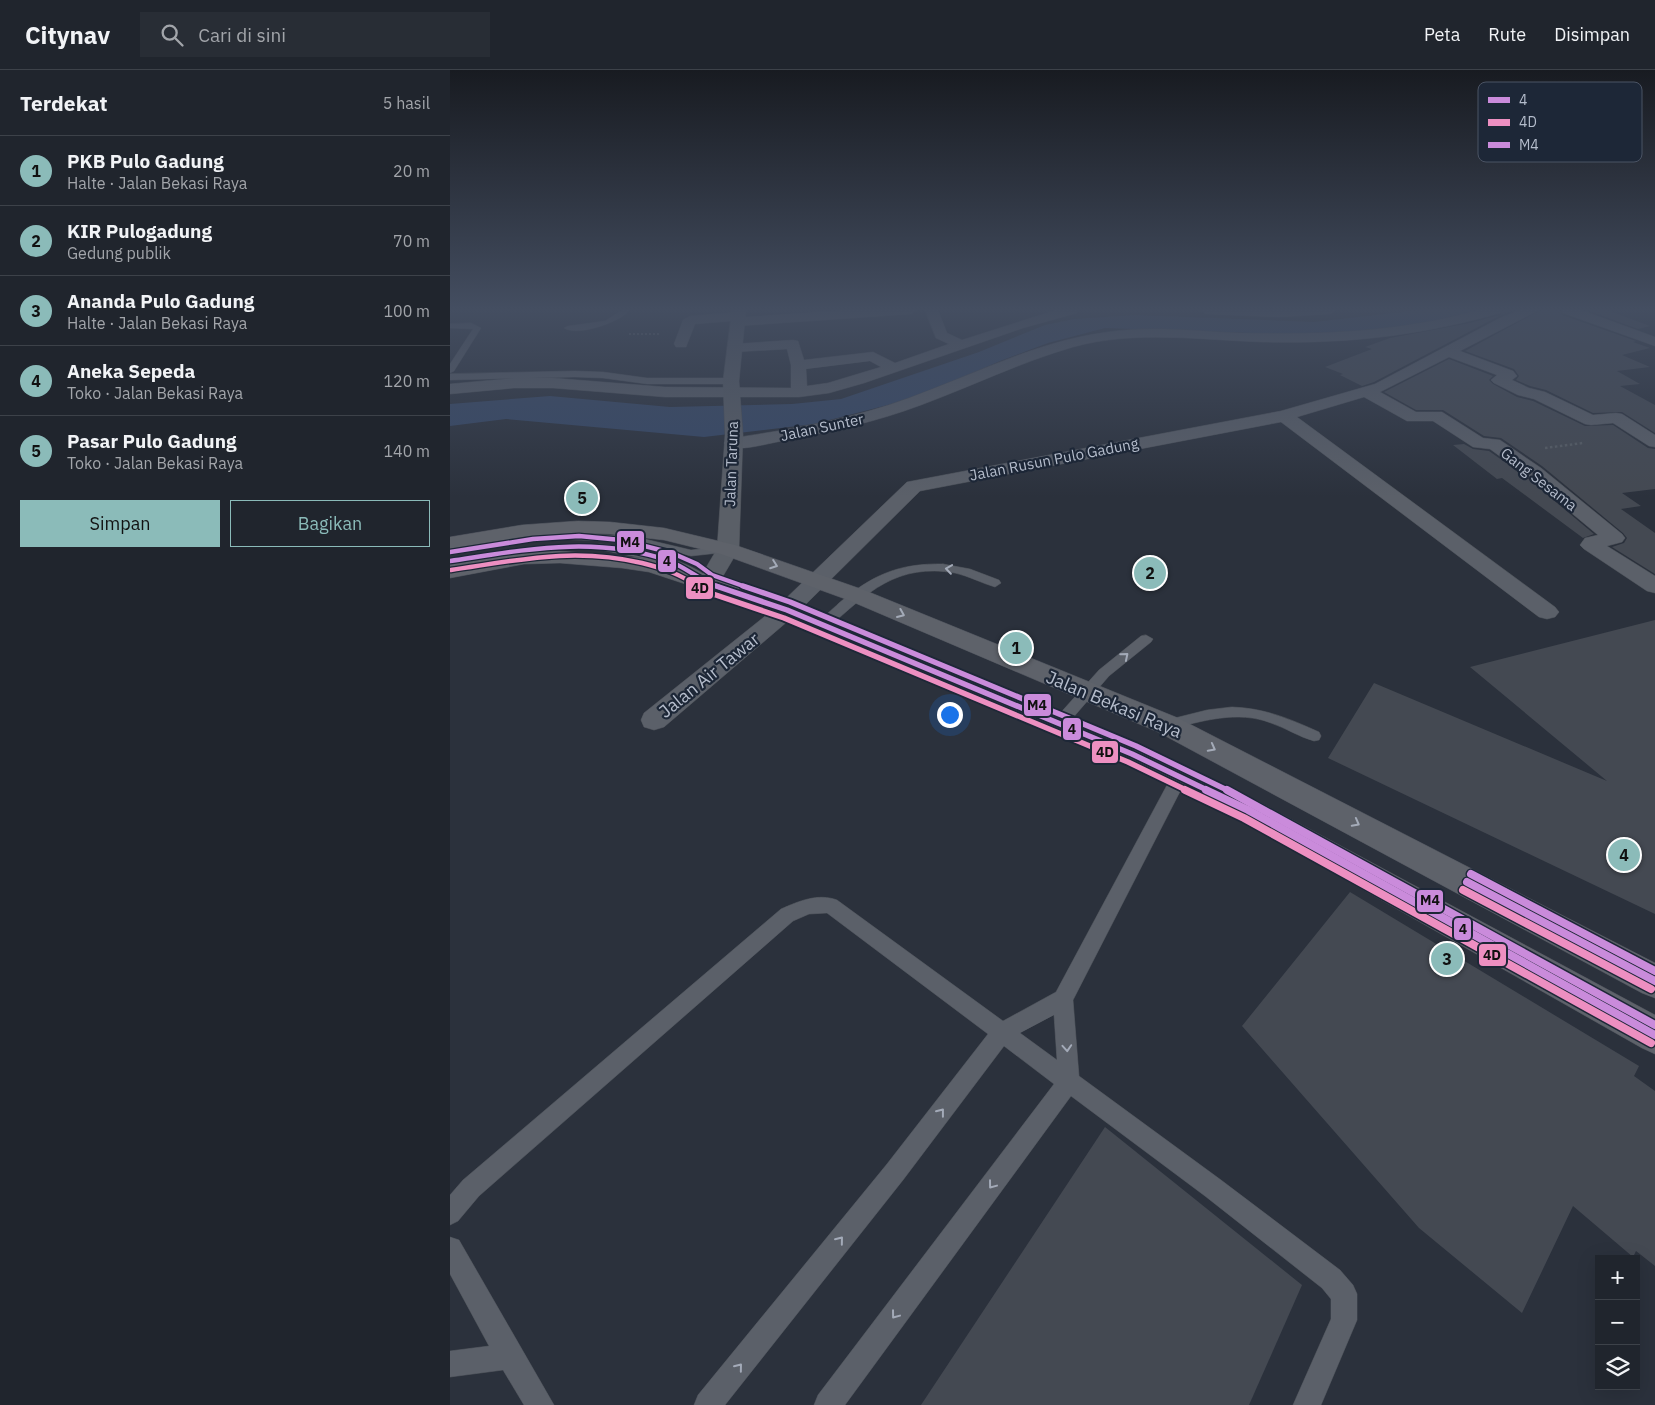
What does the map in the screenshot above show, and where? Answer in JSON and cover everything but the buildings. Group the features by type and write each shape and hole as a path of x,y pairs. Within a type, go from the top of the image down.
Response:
{"main road":[{"name":"Jalan Bekasi Raya","path":"450,544 522,531 578,527 610,528 664,534 728,548 856,595 1087,693 1168,725 1655,981"},
{"path":"450,571 524,558 560,557 622,562 652,566 787,610 1060,723 1180,776 1248,810 1655,1035"}],"street":[{"name":"Jalan Taruna","path":"708,583 728,548 734,439 733,372"},
{"path":"799,372 800,392"},
{"path":"450,389 514,383 553,383 665,392 800,392 829,388 879,372"},
{"name":"Jalan Sunter","path":"734,439 819,429 863,419 913,403 989,372"},
{"name":"Jalan Rusun Pulo Gadung","path":"787,610 914,486 1284,416 1367,392 1381,387 1408,372"},
{"path":"1503,372 1509,376 1499,380 1516,388 1539,395 1591,420 1616,418 1655,442"},
{"name":"Gang Sesama","path":"1367,392 1413,417 1436,416 1479,443 1494,444 1534,472 1615,538 1592,542 1591,545 1655,586"},
{"path":"1284,416 1547,612"},
{"name":"Jalan Air Tawar","path":"654,720 787,610"}],"lane":[{"path":"450,377 575,374 674,381 732,391"},
{"path":"450,552 517,540 556,536 632,539 691,553 705,553 728,548"},
{"path":"450,561 534,548 579,545 620,549 668,560 693,572 708,583"},
{"path":"823,626 856,595 875,582 902,571 935,567 966,572 995,583"},
{"path":"1060,723 1104,674 1146,639"},
{"path":"1168,725 1200,715 1233,711 1272,718 1314,736"},
{"path":"828,1405 1069,1082 1063,999 1180,776"},
{"path":"450,1213 471,1188 787,915 806,906 819,904 831,906 1213,1188 1324,1273 1344,1294 1344,1320 1307,1405"},
{"path":"708,1405 895,1172 1001,1033 1063,999"},
{"path":"450,1250 508,1356 540,1405"},
{"path":"450,1364 508,1356"}],"path":[{"path":"1542,449 1583,443"}],"water":[{"path":"919,372 975,372 919,397 814,424 704,437 506,419 450,426 450,404 550,396 670,407 792,404 841,399"}],"transit line":[{"name":"M4","path":"450,552 533,539 579,536 621,540 672,553 697,564 712,575 790,602 1136,746 1252,802 1655,1025"},
{"name":"4","path":"450,561 534,548 579,545 620,549 668,561 693,572 708,583 787,610 1132,754 1248,810 1655,1035"},
{"name":"4D","path":"451,570 535,557 579,554 619,558 665,569 689,580 704,591 784,618 1128,762 1244,818 1651,1043"},
{"name":"M4","path":"1471,874 1655,971"},
{"name":"4","path":"1467,882 1655,981"},
{"name":"4D","path":"1463,890 1651,989"}],"place":[{"name":"Pasar Pulo Gadung","path":"582,498"},
{"name":"KIR Pulogadung","path":"1150,573"},
{"name":"PKB Pulo Gadung","path":"1016,648"},
{"name":"Aneka Sepeda","path":"1624,855"},
{"name":"Ananda Pulo Gadung","path":"1447,959"}]}
